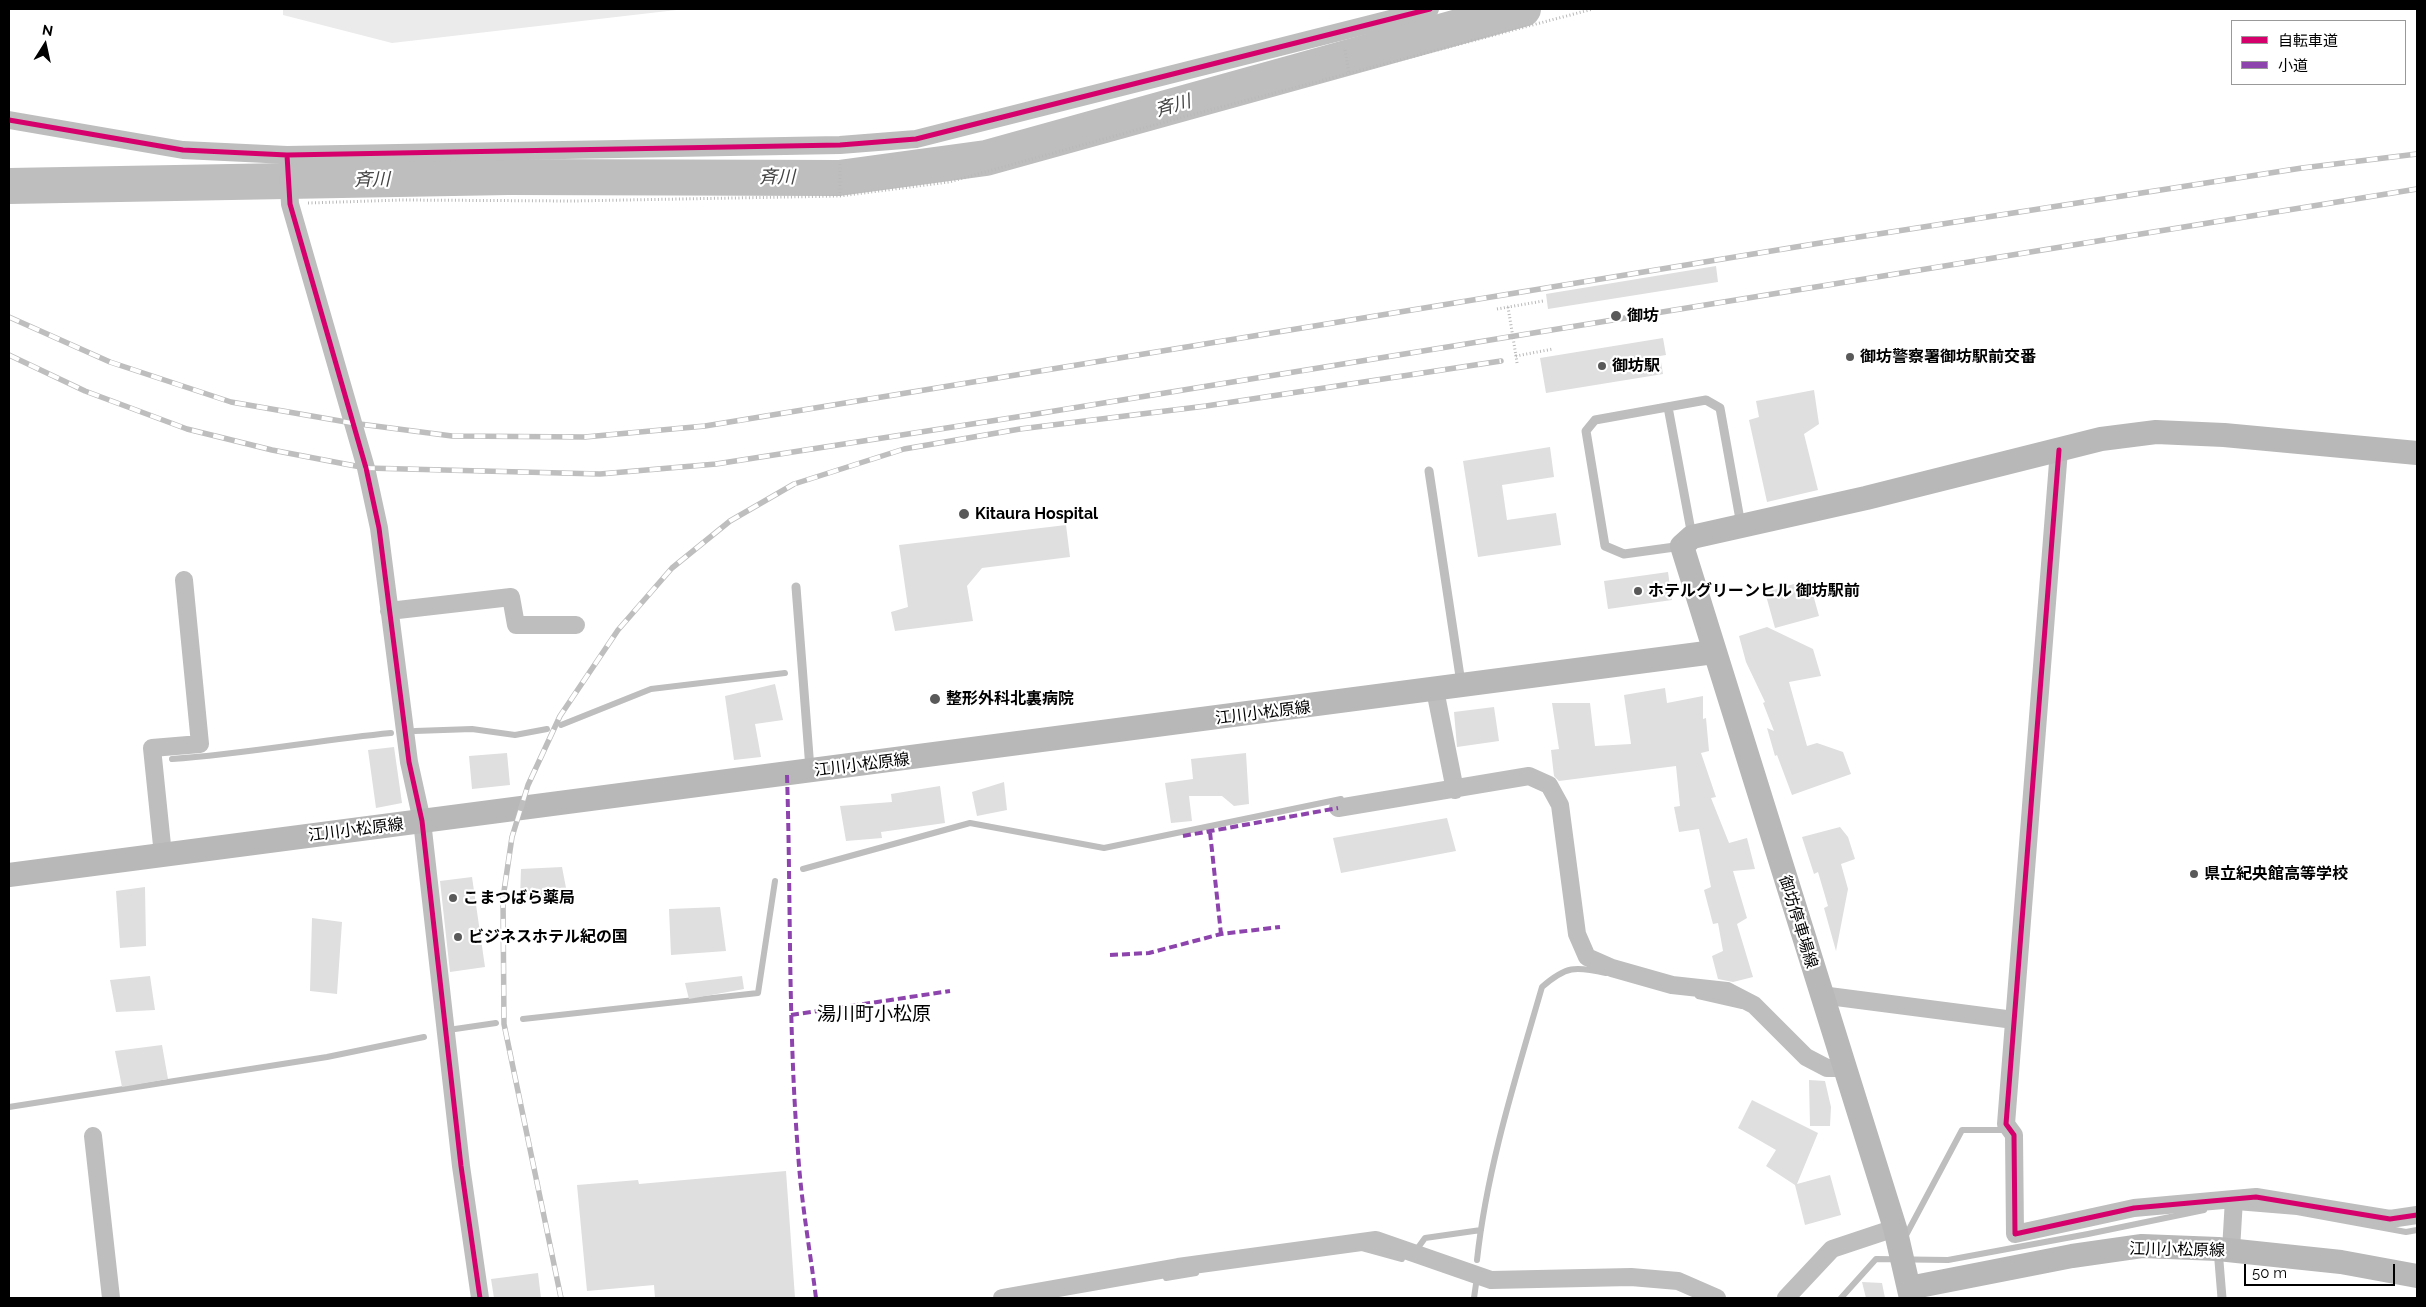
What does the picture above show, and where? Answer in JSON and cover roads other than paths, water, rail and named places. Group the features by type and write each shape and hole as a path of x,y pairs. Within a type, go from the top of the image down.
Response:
{"main road":[{"path":"1687,542 1741,526 1866,498 2101,439 2156,432 2224,435 2417,453"},
{"name":"御坊停車場線","path":"1687,542 1714,652 1895,1228 1910,1293"},
{"name":"江川小松原線","path":"9,875 1462,687 1714,652"},
{"name":"江川小松原線","path":"1910,1293 2072,1256 2142,1246 2227,1250 2341,1262 2417,1276"}],"street":[{"path":"9,120 183,150 287,155 840,145 916,139 1430,9"},
{"path":"287,155 290,204 366,468 379,528 409,762 422,821 461,1166 480,1298"},
{"path":"2059,450 2006,1124 2014,1135 2015,1234 2134,1208 2256,1197 2390,1219 2417,1215"},
{"path":"163,855 152,748 200,744 184,580"},
{"path":"389,611 511,597 516,625 576,625"},
{"path":"1435,690 1455,790"},
{"path":"1338,808 1455,790 1529,776 1549,785 1560,805 1576,934 1587,957 1612,968 1672,985 1727,991 1754,1004 1806,1056 1827,1068 1845,1068"},
{"path":"1821,995 2014,1020"},
{"path":"93,1136 111,1298"},
{"path":"2227,1250 2233,1200"},
{"path":"1786,1298 1832,1249 1895,1228"},
{"path":"1002,1298 1178,1267 1376,1240 1491,1280 1650,1278 1678,1281 1717,1298"}],"lane":[{"path":"1668,407 1687,542 1624,554 1605,546 1586,431 1595,420 1706,400 1720,408 1741,526"},
{"path":"1429,471 1462,687"},
{"path":"796,587 810,772"},
{"path":"2222,1298 2227,1250"}],"waterway":[{"name":"斉川","path":"9,186 508,177 839,178 986,158 1523,9"},
{"path":"561,725 651,689 785,673"},
{"path":"415,731 472,729 515,735 547,729"},
{"path":"172,759 227,754 391,733"},
{"path":"803,869 970,823 1104,848 1341,799"},
{"path":"523,1019 758,993 775,881"},
{"path":"1477,1260 1495,1156 1542,987 1558,975 1571,969 1586,969 1606,973"},
{"path":"1698,996 1742,1006"},
{"path":"455,1029 496,1023"},
{"path":"9,1107 327,1057 424,1037"},
{"path":"1905,1237 1962,1130 2004,1130"},
{"path":"2236,1207 2297,1212 2406,1232 2417,1230"},
{"path":"1841,1298 1876,1259 1948,1260 2204,1210"},
{"path":"1417,1249 1425,1238 1481,1230"},
{"path":"1362,1248 1402,1259"},
{"path":"1166,1278 1196,1273"},
{"path":"1474,1298 1476,1284"}],"railway":[{"path":"9,317 110,362 231,402 352,423 452,436 585,437 705,426 1814,244 2302,168 2417,154"},
{"path":"9,355 85,391 187,429 272,450 366,468 600,474 716,464 1036,414 2417,189"},
{"path":"561,1298 504,1024 503,898 512,837 528,785 560,716 618,630 672,568 730,521 794,484 904,449 1020,429 1206,406 1501,361"}],"place":[{"name":"御坊","path":"1616,316"},
{"name":"御坊警察署御坊駅前交番","path":"1850,357"},
{"name":"御坊駅","path":"1602,366"},
{"name":"Kitaura Hospital","path":"964,514"},
{"name":"ホテルグリーンヒル 御坊駅前","path":"1638,591"},
{"name":"整形外科北裏病院","path":"935,699"},
{"name":"県立紀央館高等学校","path":"2194,874"},
{"name":"こまつばら薬局","path":"453,898"},
{"name":"ビジネスホテル紀の国","path":"458,937"}],"district":[{"name":"湯川町小松原","path":"874,1014"}]}
